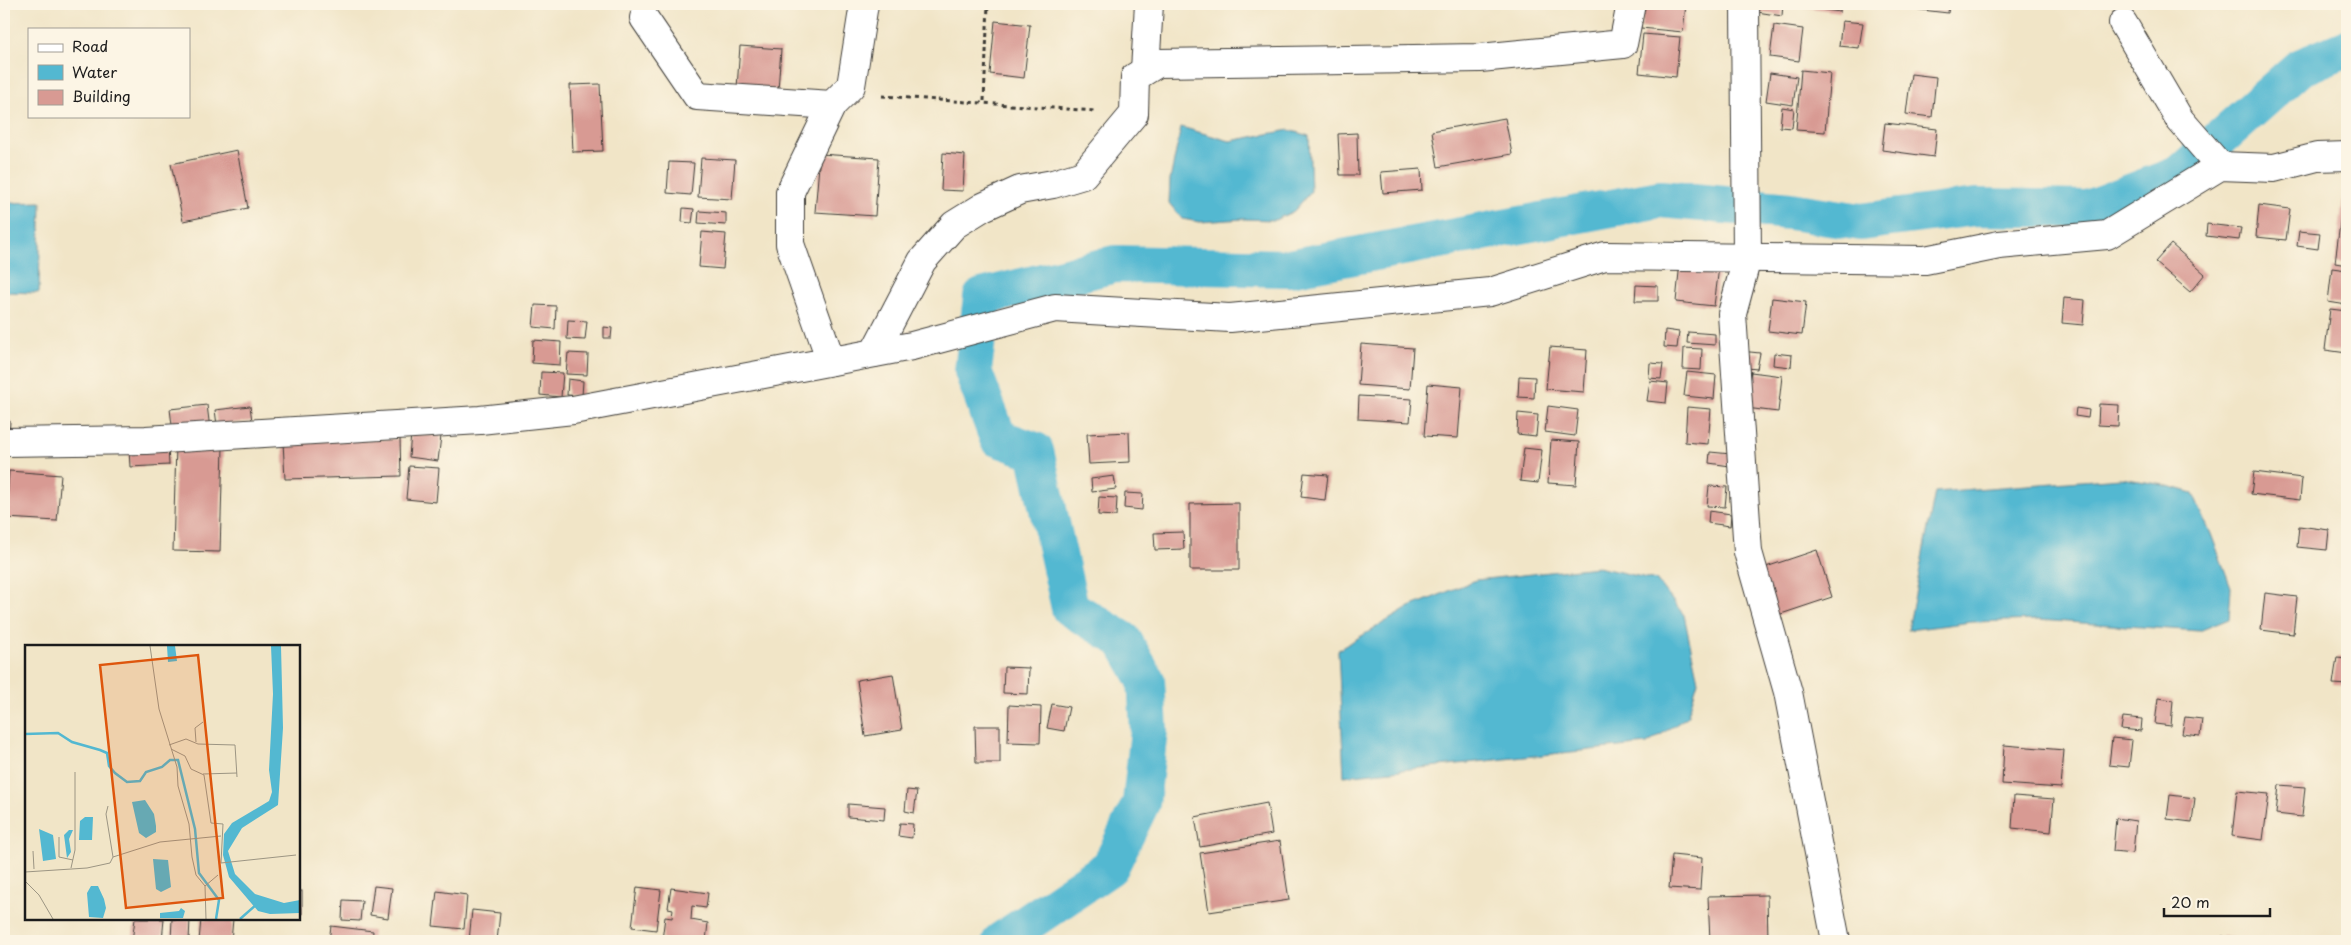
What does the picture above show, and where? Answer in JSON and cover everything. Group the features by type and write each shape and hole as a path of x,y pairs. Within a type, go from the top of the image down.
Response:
{"street":[{"path":"831,361 790,244 790,192 832,105 851,86 864,4"},
{"path":"1146,70 1149,4"},
{"path":"874,353 922,262 954,225 983,207 1020,190 1054,184 1083,175 1134,114 1135,77 1158,63 1480,58 1623,44 1631,4"},
{"path":"1745,4 1747,258 1732,314 1748,552 1788,692 1836,941"},
{"path":"644,18 697,96 832,105"},
{"path":"2123,24 2180,120 2220,166"},
{"path":"4,442 146,440 480,420 573,410 912,346 1055,308 1230,318 1490,292 1605,256 1925,260 1999,245 2107,235 2220,166 2274,168 2317,157 2347,156"}],"path":[{"path":"984,100 988,4"},
{"path":"876,96 1134,114"}],"water":[{"path":"1181,127 1230,141 1289,130 1309,136 1311,191 1294,211 1275,220 1243,219 1200,222 1182,219 1169,203 1170,180"},
{"path":"41,202 39,293 4,292 4,203"},
{"path":"2121,478 2164,485 2193,493 2231,587 2229,619 2199,631 2038,620 1972,622 1908,630 1935,492"},
{"path":"1597,567 1656,580 1684,615 1698,681 1687,717 1647,744 1344,776 1338,650 1410,607 1476,580"}],"building":[{"path":"765,4 799,4 798,9 765,7"},
{"path":"1644,4 1686,4 1683,32 1641,28"},
{"path":"1699,4 1734,4 1733,9"},
{"path":"1753,4 1783,4 1782,16 1751,11"},
{"path":"1805,4 1841,4 1840,12 1804,7"},
{"path":"1888,4 1949,4 1948,13 1887,6"},
{"path":"995,21 1030,25 1024,78 990,74"},
{"path":"1842,21 1863,23 1859,48 1839,46"},
{"path":"1774,25 1803,29 1799,61 1770,57"},
{"path":"1643,34 1680,37 1676,77 1639,73"},
{"path":"740,46 781,49 778,90 737,88"},
{"path":"1801,70 1830,73 1825,132 1796,130"},
{"path":"1770,73 1797,77 1793,105 1766,101"},
{"path":"1911,74 1936,77 1932,117 1906,114"},
{"path":"600,84 603,151 573,152 570,85"},
{"path":"1782,107 1794,109 1792,128 1780,127"},
{"path":"1505,118 1512,154 1438,167 1432,131"},
{"path":"1885,123 1937,129 1934,157 1882,150"},
{"path":"1357,133 1358,175 1340,175 1338,134"},
{"path":"237,150 248,208 183,221 171,164"},
{"path":"943,153 965,155 963,191 941,190"},
{"path":"820,154 879,158 875,216 815,212"},
{"path":"701,158 735,160 732,199 698,197"},
{"path":"669,162 694,163 691,195 667,193"},
{"path":"1421,169 1422,190 1383,193 1381,172"},
{"path":"2343,199 2347,199 2347,265 2335,263"},
{"path":"2259,205 2290,209 2286,240 2256,237"},
{"path":"683,208 694,209 692,223 682,222"},
{"path":"699,211 726,213 726,225 698,223"},
{"path":"2207,224 2241,228 2239,240 2206,236"},
{"path":"2299,231 2320,233 2318,249 2297,246"},
{"path":"702,232 726,234 723,269 699,267"},
{"path":"2171,244 2205,274 2190,292 2155,262"},
{"path":"1680,262 1719,267 1714,306 1676,302"},
{"path":"2332,268 2347,270 2347,305 2328,302"},
{"path":"1636,285 1658,286 1658,301 1635,301"},
{"path":"1772,298 1806,302 1802,335 1768,331"},
{"path":"2064,298 2085,300 2083,325 2062,323"},
{"path":"535,305 556,306 555,329 533,327"},
{"path":"2330,309 2347,311 2347,353 2325,350"},
{"path":"568,320 587,321 585,340 567,339"},
{"path":"604,327 612,328 611,338 604,338"},
{"path":"1665,330 1679,332 1677,348 1664,347"},
{"path":"1688,332 1715,334 1715,345 1687,343"},
{"path":"533,340 561,342 560,365 532,363"},
{"path":"1361,344 1413,348 1410,389 1358,385"},
{"path":"1550,347 1587,350 1584,392 1546,389"},
{"path":"1684,348 1702,349 1701,370 1683,369"},
{"path":"1740,351 1760,353 1757,369 1738,367"},
{"path":"568,353 588,354 587,375 566,374"},
{"path":"1774,353 1792,355 1791,367 1773,365"},
{"path":"1650,363 1663,364 1661,379 1649,378"},
{"path":"541,372 563,373 561,397 540,395"},
{"path":"1687,372 1716,375 1714,399 1684,396"},
{"path":"1751,372 1782,376 1778,412 1746,408"},
{"path":"1519,376 1535,377 1534,398 1518,397"},
{"path":"568,379 583,381 582,396 567,395"},
{"path":"1650,381 1668,383 1666,403 1647,401"},
{"path":"1428,384 1462,387 1458,438 1424,436"},
{"path":"1359,396 1412,399 1410,422 1358,419"},
{"path":"2099,404 2119,405 2118,426 2098,425"},
{"path":"207,405 210,429 173,433 170,409"},
{"path":"250,406 252,421 217,425 215,410"},
{"path":"1548,406 1578,410 1575,436 1545,432"},
{"path":"1687,407 1711,409 1708,444 1685,442"},
{"path":"2076,408 2089,410 2088,418 2075,416"},
{"path":"1518,413 1538,415 1536,436 1517,434"},
{"path":"4,421 10,421 9,437 4,437"},
{"path":"1129,432 1130,462 1089,464 1087,434"},
{"path":"411,433 441,436 438,461 409,457"},
{"path":"400,439 401,476 285,479 283,442"},
{"path":"1551,440 1579,442 1576,485 1548,483"},
{"path":"176,446 223,447 220,552 173,551"},
{"path":"168,447 169,465 130,467 129,449"},
{"path":"1524,448 1542,450 1538,483 1520,481"},
{"path":"1710,452 1731,454 1730,466 1709,463"},
{"path":"409,466 439,468 436,502 406,499"},
{"path":"9,471 61,475 57,521 6,518"},
{"path":"2254,472 2302,478 2300,500 2251,494"},
{"path":"1304,473 1328,475 1325,500 1301,497"},
{"path":"1114,476 1116,489 1092,492 1091,479"},
{"path":"1709,486 1727,487 1725,507 1707,506"},
{"path":"1125,493 1143,494 1142,510 1124,508"},
{"path":"1099,497 1117,498 1116,516 1098,515"},
{"path":"1239,503 1239,570 1190,570 1190,504"},
{"path":"1709,511 1731,514 1730,526 1708,523"},
{"path":"2299,526 2329,530 2327,550 2297,547"},
{"path":"1183,532 1184,549 1155,550 1154,533"},
{"path":"1817,550 1832,597 1775,616 1760,569"},
{"path":"2265,593 2297,597 2293,634 2261,630"},
{"path":"2337,657 2347,658 2347,685 2333,684"},
{"path":"1004,667 1029,668 1028,694 1003,693"},
{"path":"893,674 902,730 865,736 857,680"},
{"path":"2158,698 2173,700 2171,726 2155,724"},
{"path":"1052,704 1069,707 1064,731 1047,728"},
{"path":"1009,705 1041,707 1040,743 1008,742"},
{"path":"2123,717 2142,719 2141,731 2121,729"},
{"path":"2185,717 2202,719 2200,736 2182,734"},
{"path":"975,726 1000,726 1000,763 976,763"},
{"path":"2112,738 2132,740 2129,767 2109,765"},
{"path":"2004,745 2064,750 2061,788 2002,784"},
{"path":"2279,785 2305,787 2302,817 2276,814"},
{"path":"907,790 917,791 914,813 905,811"},
{"path":"2237,791 2269,794 2263,840 2232,836"},
{"path":"2170,795 2195,798 2192,822 2167,819"},
{"path":"2014,796 2054,799 2051,832 2012,828"},
{"path":"1267,803 1272,834 1200,847 1195,817"},
{"path":"848,804 885,807 884,820 848,817"},
{"path":"2116,818 2136,821 2133,853 2113,851"},
{"path":"900,823 913,824 912,838 898,836"},
{"path":"1280,841 1289,900 1209,912 1200,853"},
{"path":"1672,855 1702,858 1700,890 1669,888"},
{"path":"374,886 392,888 388,918 370,915"},
{"path":"637,887 661,890 656,930 632,927"},
{"path":"671,888 708,893 706,908 692,906 691,920 708,923 706,941 662,940 665,917 672,918 673,909 668,908"},
{"path":"300,891 302,891 302,914 300,914"},
{"path":"437,891 467,895 464,929 433,926"},
{"path":"1767,895 1768,941 1710,941 1708,896"},
{"path":"343,900 362,901 360,921 342,920"},
{"path":"472,910 500,913 497,941 469,941"},
{"path":"135,920 164,920 162,941 132,941"},
{"path":"172,920 190,920 189,941 171,941"},
{"path":"201,920 233,920 231,941 199,941"},
{"path":"331,926 373,931 372,941 329,941"},
{"path":"2222,936 2233,938 2233,941 2221,941"}],"waterway":[{"path":"1001,941 1110,867 1141,803 1149,730 1146,680 1123,640 1070,608 1035,451 998,438 973,371 982,297 1115,264 1289,268 1660,199 1790,211 1861,222 1976,207 2087,209 2180,174 2299,68 2347,48"}]}
